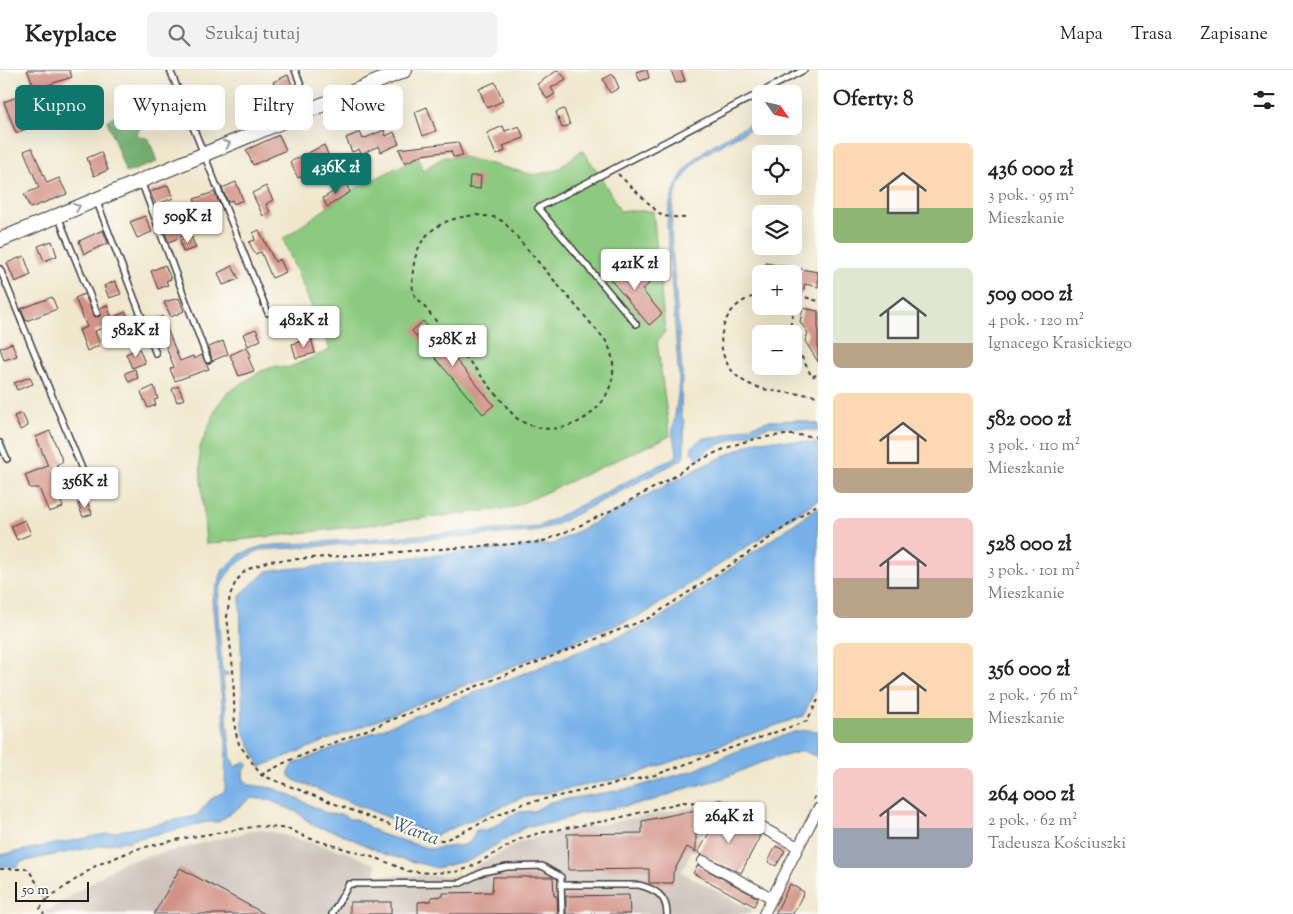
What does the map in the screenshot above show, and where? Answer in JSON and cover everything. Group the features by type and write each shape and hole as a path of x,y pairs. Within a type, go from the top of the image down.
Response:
{"street":[{"path":"313,108 404,70"},
{"path":"0,240 260,130"},
{"path":"720,804 798,847"},
{"path":"764,914 818,809"},
{"path":"808,828 818,821"},
{"path":"703,861 772,898"}],"lane":[{"path":"170,70 268,312"},
{"path":"295,70 301,85"},
{"path":"636,324 538,208 795,72 804,70"},
{"path":"140,180 208,360"},
{"path":"96,199 156,354"},
{"path":"58,215 97,313"},
{"path":"0,269 89,486"},
{"path":"0,442 6,459"},
{"path":"332,914 349,884 460,883 483,872 507,867 542,866 561,877 562,914"},
{"path":"561,885 639,885 651,888 661,895 667,908 667,914"}],"path":[{"path":"613,169 662,216 685,218"},
{"path":"476,215 494,217 504,222 606,341 612,352 612,372 607,394 594,411 578,423 562,429 541,428 525,424 515,417 421,306 413,293 414,257 422,241 436,226 455,217 476,215"},
{"path":"802,296 818,300"},
{"path":"752,297 731,310 725,323 720,338 722,353 728,365 737,376 749,384 818,396"},
{"path":"802,358 812,377 818,374"},
{"path":"818,437 796,434 760,436 731,446 569,531 541,542 268,561 246,570 236,581 230,596 227,617 233,669 235,730 239,744 261,775 428,840 445,840 522,804 655,775 807,721 818,700"},
{"path":"261,775 288,761 649,618 818,504"},
{"path":"44,914 40,909 47,900 97,865 138,849 184,838 259,826 290,829 305,837 379,859 408,871 430,873 455,872 469,868 520,839 539,833 610,820 683,802 700,801 720,804"},
{"path":"0,869 28,869 47,900"}],"shaded area":[{"path":"699,806 714,809 681,872 752,910 750,914 43,914 122,863 259,829 347,852 376,865 376,875 450,876 462,874 520,842 540,836"}],"green space":[{"path":"114,116 114,130 139,130 136,135 149,139 157,162 126,173 107,120"},
{"path":"582,150 598,172 620,211 653,211 665,331 657,342 670,436 511,508 206,544 199,450 217,406 227,393 261,371 277,366 288,368 330,350 283,239 349,192 418,157 423,171 443,157 463,157 534,175 557,170"}],"water":[{"path":"752,123 752,128 705,154 694,164 679,184 673,202 671,232 682,371 681,415 684,421 684,456 681,460 555,525 532,532 260,550 241,561 229,572 222,584 218,597 221,663 223,671 229,674 223,677 231,758 235,767 245,761 248,764 243,773 244,780 250,785 272,788 326,813 341,814 349,819 356,819 380,834 431,849 464,845 471,841 476,830 490,829 517,812 534,811 550,802 633,788 695,770 737,751 794,732 818,731 818,757 803,751 762,762 724,778 684,789 649,802 578,814 555,823 527,826 473,859 437,868 384,854 337,832 314,826 297,812 269,800 251,798 219,822 207,822 131,840 127,843 127,841 114,843 20,862 18,867 0,866 0,855 196,816 211,799 225,791 226,743 212,599 223,570 241,554 262,546 538,527 677,456 673,432 679,378 667,225 670,203 676,185 685,170 696,158 725,138"},
{"path":"797,420 818,424 818,431 770,426 710,448 698,459 691,452 692,447 702,438 715,438 767,421"},
{"path":"777,440 818,443 818,500 644,614 260,767 243,730 240,595 267,571 553,544 703,466 757,441"},
{"path":"818,507 818,685 803,716 627,777 521,798 435,836 294,780 289,776 289,770 293,764 654,622"}],"building":[{"path":"27,70 69,70 72,77 47,85 33,85"},
{"path":"558,70 566,79 551,88 555,94 547,99 537,84"},
{"path":"647,70 649,78 640,81 636,72"},
{"path":"671,70 681,70 685,81 676,83"},
{"path":"613,74 619,88 610,93 603,79"},
{"path":"288,75 292,85 274,85 273,82"},
{"path":"495,82 503,101 487,108 479,89"},
{"path":"15,98 15,130 23,130 16,133 4,102"},
{"path":"427,107 436,131 423,136 415,112"},
{"path":"564,109 570,125 562,128 556,112"},
{"path":"503,126 505,131 519,126 524,138 503,146 505,151 496,155 487,133"},
{"path":"384,130 386,136 394,132 399,144 381,152 379,146 361,154 359,149 352,152 346,138 360,132 363,139"},
{"path":"279,135 286,150 253,165 246,150"},
{"path":"458,142 463,156 453,157 451,151 422,155 405,163 399,149"},
{"path":"324,145 332,164 298,178 290,162"},
{"path":"32,148 47,183 59,178 67,194 30,208 24,194 39,188 24,151"},
{"path":"101,152 108,170 94,176 87,158"},
{"path":"470,176 481,176 480,189 469,188"},
{"path":"236,182 243,200 234,204 232,200 228,202 222,188"},
{"path":"346,184 350,192 327,207 323,198"},
{"path":"168,185 173,198 156,205 150,192"},
{"path":"266,186 273,200 266,204 270,212 263,216 252,193"},
{"path":"214,192 220,205 201,215 194,199"},
{"path":"145,216 152,232 137,238 130,222"},
{"path":"178,218 185,235 169,242 162,224"},
{"path":"103,230 108,243 84,254 79,241"},
{"path":"259,230 275,262 280,259 286,272 272,278 261,252 255,254 249,242 255,240 253,233"},
{"path":"191,236 196,248 183,252 180,240"},
{"path":"52,241 57,256 44,261 38,246"},
{"path":"24,256 31,275 15,282 7,263"},
{"path":"628,259 649,284 642,290 662,314 649,325 608,277"},
{"path":"165,265 171,279 166,281 168,285 158,289 151,271"},
{"path":"232,266 239,279 223,285 218,273"},
{"path":"802,269 818,272 818,287 805,284 803,293"},
{"path":"115,281 121,294 109,298 104,286"},
{"path":"84,294 95,317 100,316 100,308 107,305 112,318 126,312 132,327 118,333 114,323 95,331 100,345 87,351 79,330 87,327 75,298"},
{"path":"52,297 57,309 26,321 21,309"},
{"path":"179,298 184,311 171,317 164,302"},
{"path":"803,308 818,311 818,362 805,341 808,333 800,322"},
{"path":"162,316 180,361 193,356 194,359 202,355 209,369 175,381 170,369 174,367 163,339 161,340 159,336 155,338 150,325"},
{"path":"423,321 494,405 483,414 412,331"},
{"path":"256,329 261,340 248,346 243,334"},
{"path":"311,338 315,353 296,358 292,344"},
{"path":"223,341 228,354 212,361 209,347"},
{"path":"12,343 17,356 4,360 0,348"},
{"path":"247,347 251,356 248,357 254,371 239,376 230,355"},
{"path":"139,348 145,363 132,368 126,354"},
{"path":"135,369 138,378 129,382 125,373"},
{"path":"30,377 33,384 17,390 14,383"},
{"path":"154,386 158,399 154,400 156,405 148,408 141,392"},
{"path":"178,386 184,399 177,402 172,389"},
{"path":"22,413 28,426 20,430 14,416"},
{"path":"50,431 63,462 56,465 62,480 67,478 70,485 56,490 63,507 49,512 39,488 30,488 25,475 48,466 36,437"},
{"path":"87,501 92,514 83,517 78,504"},
{"path":"25,520 31,534 17,540 11,526"},
{"path":"696,810 696,852 687,847 673,873 673,883 649,883 649,869 568,870 567,834 642,833 642,821"},
{"path":"720,813 760,836 741,873 698,853"},
{"path":"776,846 785,851 776,866 768,862"},
{"path":"698,865 758,898 754,906 693,873"},
{"path":"180,868 265,914 154,914"},
{"path":"493,877 553,877 554,896 557,896 558,914 418,914 418,902 431,901 431,897 443,896 443,893 492,892"},
{"path":"790,884 804,892 793,914 775,914"},
{"path":"629,895 630,914 566,914 566,896"},
{"path":"350,902 391,902 391,914 350,914"}],"water label":[{"name":"Warta","path":"416,830"}]}
